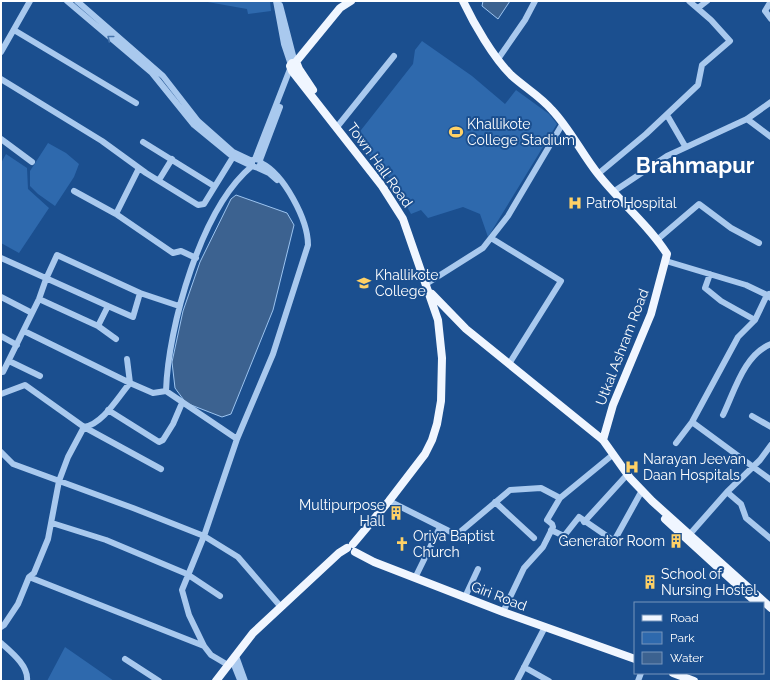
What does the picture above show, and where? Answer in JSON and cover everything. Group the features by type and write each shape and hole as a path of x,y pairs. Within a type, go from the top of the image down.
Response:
{"main road":[{"path":"294,67 340,8 351,1"},
{"path":"463,1 468,12 498,59 510,74 553,110 598,174 658,240 667,254 666,261"},
{"name":"Town Hall Road","path":"216,681 253,633 339,553 350,546 389,501 424,454 437,424 441,401 442,358 438,320 403,219 382,186 294,67"},
{"name":"Utkal Ashram Road","path":"603,440 613,404 651,314 666,261"},
{"path":"428,288 449,314 603,440 625,477 640,494 687,541 756,602"},
{"path":"438,320 449,314"},
{"path":"610,453 630,478 652,501 771,608"},
{"name":"Giri Road","path":"350,546 357,548 355,552 374,562 503,612 634,659"},
{"path":"676,674 694,681"}],"street":[{"path":"1,52 30,1"},
{"path":"67,1 152,73 194,125 233,157 256,163"},
{"path":"77,1 163,76 198,120 233,152 273,170 292,198 308,234 308,245 272,354 237,439 204,536 187,574 182,590 189,615 204,646 211,655 232,661 245,681"},
{"path":"276,1 284,44 294,67"},
{"path":"166,391 170,341 179,306 206,230 231,188 256,163 294,67 280,1"},
{"path":"498,59 525,20 535,1"},
{"path":"598,174 667,115 698,85 702,65 730,41 698,8 689,1"},
{"path":"698,8 707,1"},
{"path":"771,1 765,11 771,19"},
{"path":"14,30 136,103"},
{"path":"337,127 394,56"},
{"path":"1,80 102,141 139,168 198,205 204,204 233,157"},
{"path":"613,192 667,156 685,146 748,118 770,106"},
{"path":"667,115 685,146"},
{"path":"748,118 771,137"},
{"path":"428,288 483,248 508,216 563,123"},
{"path":"1,139 32,162"},
{"path":"143,142 214,186"},
{"path":"159,180 172,159"},
{"path":"116,214 139,168"},
{"path":"74,191 116,214 173,254 181,251 196,258"},
{"path":"658,240 699,204 731,228 759,243"},
{"path":"491,238 562,281 509,364"},
{"path":"1,372 9,361 24,331 57,255 140,293 179,306"},
{"path":"1,258 133,316 140,293"},
{"path":"666,261 746,285 770,296 755,320 738,337 692,422 676,443"},
{"path":"710,274 705,288 721,301 755,320"},
{"path":"1,297 32,313"},
{"path":"39,299 98,326 116,339"},
{"path":"98,326 108,306"},
{"path":"24,331 153,393 166,391 237,439"},
{"path":"1,336 17,344"},
{"path":"723,415 748,362 756,353 771,344"},
{"path":"84,427 91,426 108,410 130,383 127,359"},
{"path":"9,361 40,376"},
{"path":"1,394 25,386 84,427 161,469"},
{"path":"108,410 159,442 163,440 173,424 182,403"},
{"path":"752,416 771,427"},
{"path":"692,422 771,480"},
{"path":"1,627 4,625 18,604 29,577 34,573 45,546 52,523 59,481 68,457 84,427"},
{"path":"690,534 727,492 752,466 760,460 771,444"},
{"path":"503,612 524,568 543,547 551,530 552,524 547,520 560,498 610,453"},
{"path":"1,454 13,464 204,536 238,557 281,606"},
{"path":"584,522 625,477"},
{"path":"389,501 454,533 460,532 510,490 541,488 560,498"},
{"path":"727,492 741,504 746,518 771,539"},
{"path":"551,530 564,536 579,517 584,522 614,541 640,494"},
{"path":"496,502 534,538"},
{"path":"52,523 106,540 187,574 220,596"},
{"path":"415,578 440,527"},
{"path":"465,597 478,569"},
{"path":"29,577 204,646"},
{"path":"516,681 545,627"},
{"path":"1,643 21,663 26,671 27,681"},
{"path":"125,659 159,681"},
{"path":"232,661 241,681"},
{"path":"524,667 549,681"}],"green space":[{"path":"202,1 270,1 271,11 248,14 247,9"},
{"name":"Khallikote College Stadium","path":"422,41 472,76 505,104 516,90 549,114 557,124 488,237 480,214 463,207 428,218 421,210 411,214 394,183 354,139 413,64 415,50"},
{"path":"48,143 66,153 79,164 74,177 55,206 38,194 30,186 30,171"},
{"path":"6,154 27,168 28,189 49,208 19,253 1,243 1,163"},
{"path":"65,647 114,681 47,681"}],"water":[{"path":"483,1 510,1 498,19 482,6"},
{"path":"236,195 287,213 294,225 273,310 231,414 222,417 186,403 175,388 172,362 183,311 200,262 231,199"}],"place":[{"name":"Khallikote College Stadium","path":"456,132"},
{"name":"Patro Hospital","path":"575,203"},
{"name":"Khallikote College","path":"364,283"},
{"name":"Narayan Jeevan Daan Hospitals","path":"632,467"},
{"name":"Multipurpose Hall","path":"396,513"},
{"name":"Generator Room","path":"676,541"},
{"name":"Oriya Baptist Church","path":"402,544"},
{"name":"School of Nursing Hostel","path":"650,582"}],"district":[{"name":"Brahmapur","path":"695,165"}]}
